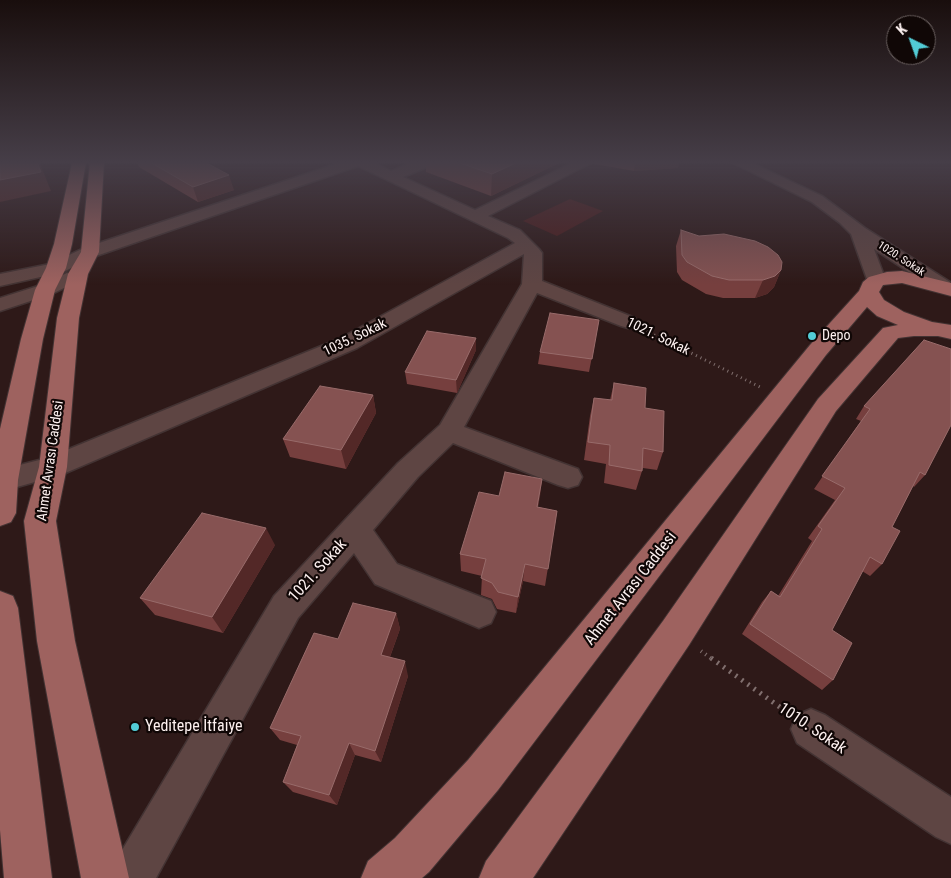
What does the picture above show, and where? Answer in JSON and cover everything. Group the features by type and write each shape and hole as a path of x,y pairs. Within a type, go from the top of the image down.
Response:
{"main road":[{"name":"Ahmet Avrası Caddesi","path":"71,203 64,238 75,265"},
{"name":"Ahmet Avrası Caddesi","path":"88,203 75,265 53,467 40,521 56,641 106,878"},
{"path":"947,330 896,317 876,304 872,286 887,278 902,277 928,282 948,289"},
{"name":"Ahmet Avrası Caddesi","path":"384,878 412,855 484,774 818,350 872,286"},
{"path":"0,512 3,480 32,339 46,290"},
{"path":"503,878 676,633 827,406 891,333 914,329 947,330"},
{"path":"0,608 4,693 28,878"}],"street":[{"path":"0,280 75,265 245,203"},
{"path":"447,203 514,234 525,244"},
{"path":"476,216 503,203"},
{"name":"1020. Sokak","path":"822,203 859,232 948,289"},
{"name":"1020. Sokak","path":"859,232 872,286"},
{"name":"1021. Sokak","path":"131,878 286,607 408,470 449,431 532,284 533,253 525,244"},
{"name":"1035. Sokak","path":"3,480 53,467 349,343 516,251 525,244"},
{"path":"0,305 46,290 75,265"},
{"name":"1021. Sokak","path":"532,284 628,322"},
{"path":"449,431 568,477"},
{"path":"356,530 386,574 479,612"},
{"name":"1010. Sokak","path":"811,729 951,822"}],"path":[{"name":"1021. Sokak","path":"628,322 782,398"},
{"name":"1010. Sokak","path":"676,633 811,729"}],"shaded area":[{"path":"562,203 581,203 603,211 557,236 523,221"}],"building":[{"path":"681,230 699,236 724,234 755,241 768,247 778,255 782,262 781,270 775,276 763,280 729,280 712,276 687,262 682,255"},
{"path":"550,313 599,320 592,359 540,352"},
{"path":"427,331 476,338 456,380 405,372"},
{"path":"924,340 951,349 951,425 925,475 920,472 892,527 900,531 882,564 870,557 832,630 852,643 833,680 750,624 771,591 780,597 822,529 818,526 845,488 822,476 870,409 864,406"},
{"path":"614,383 646,388 645,408 664,411 663,452 643,448 642,471 609,465 610,445 588,442 594,398 612,400"},
{"path":"320,386 373,395 341,450 283,439"},
{"path":"505,472 542,479 537,507 557,511 548,569 525,564 518,597 498,592 492,583 481,578 486,559 460,554 479,492 499,496"},
{"path":"202,513 266,528 212,617 140,598"},
{"path":"353,603 396,613 381,655 405,661 375,751 349,743 329,795 283,782 301,736 270,728 314,633 338,639"}],"place":[{"name":"Depo","path":"812,336"},
{"name":"Yeditepe İtfaiye","path":"135,727"}]}
